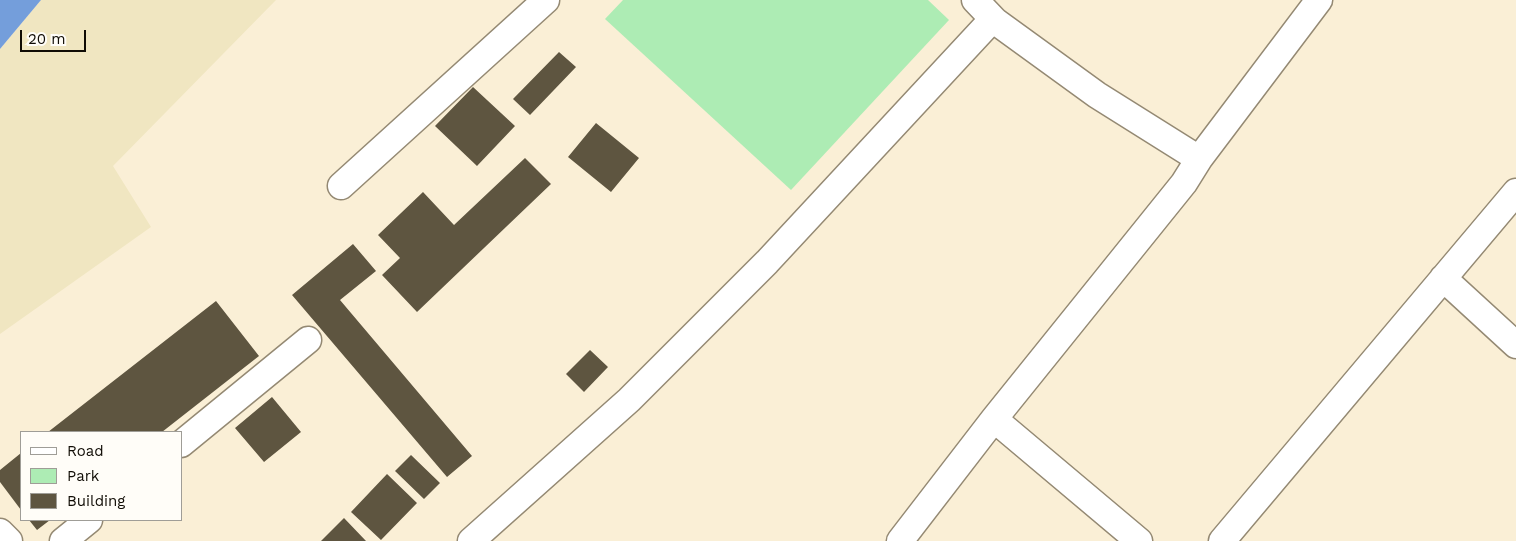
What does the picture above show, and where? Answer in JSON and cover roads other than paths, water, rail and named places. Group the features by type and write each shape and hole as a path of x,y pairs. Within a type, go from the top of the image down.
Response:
{"street":[{"path":"341,186 546,0"},
{"path":"975,0 995,21 1097,95 1199,159"},
{"path":"900,541 994,419 1184,183 1199,159 1319,0"},
{"path":"472,541 629,400 766,262 989,23 995,21"},
{"path":"1222,541 1516,192"},
{"path":"1443,278 1516,345"},
{"path":"182,443 308,340"},
{"path":"994,419 1139,541"},
{"path":"63,541 88,521"},
{"path":"0,532 9,541"}],"water":[{"path":"0,0 41,0 0,49"}]}
